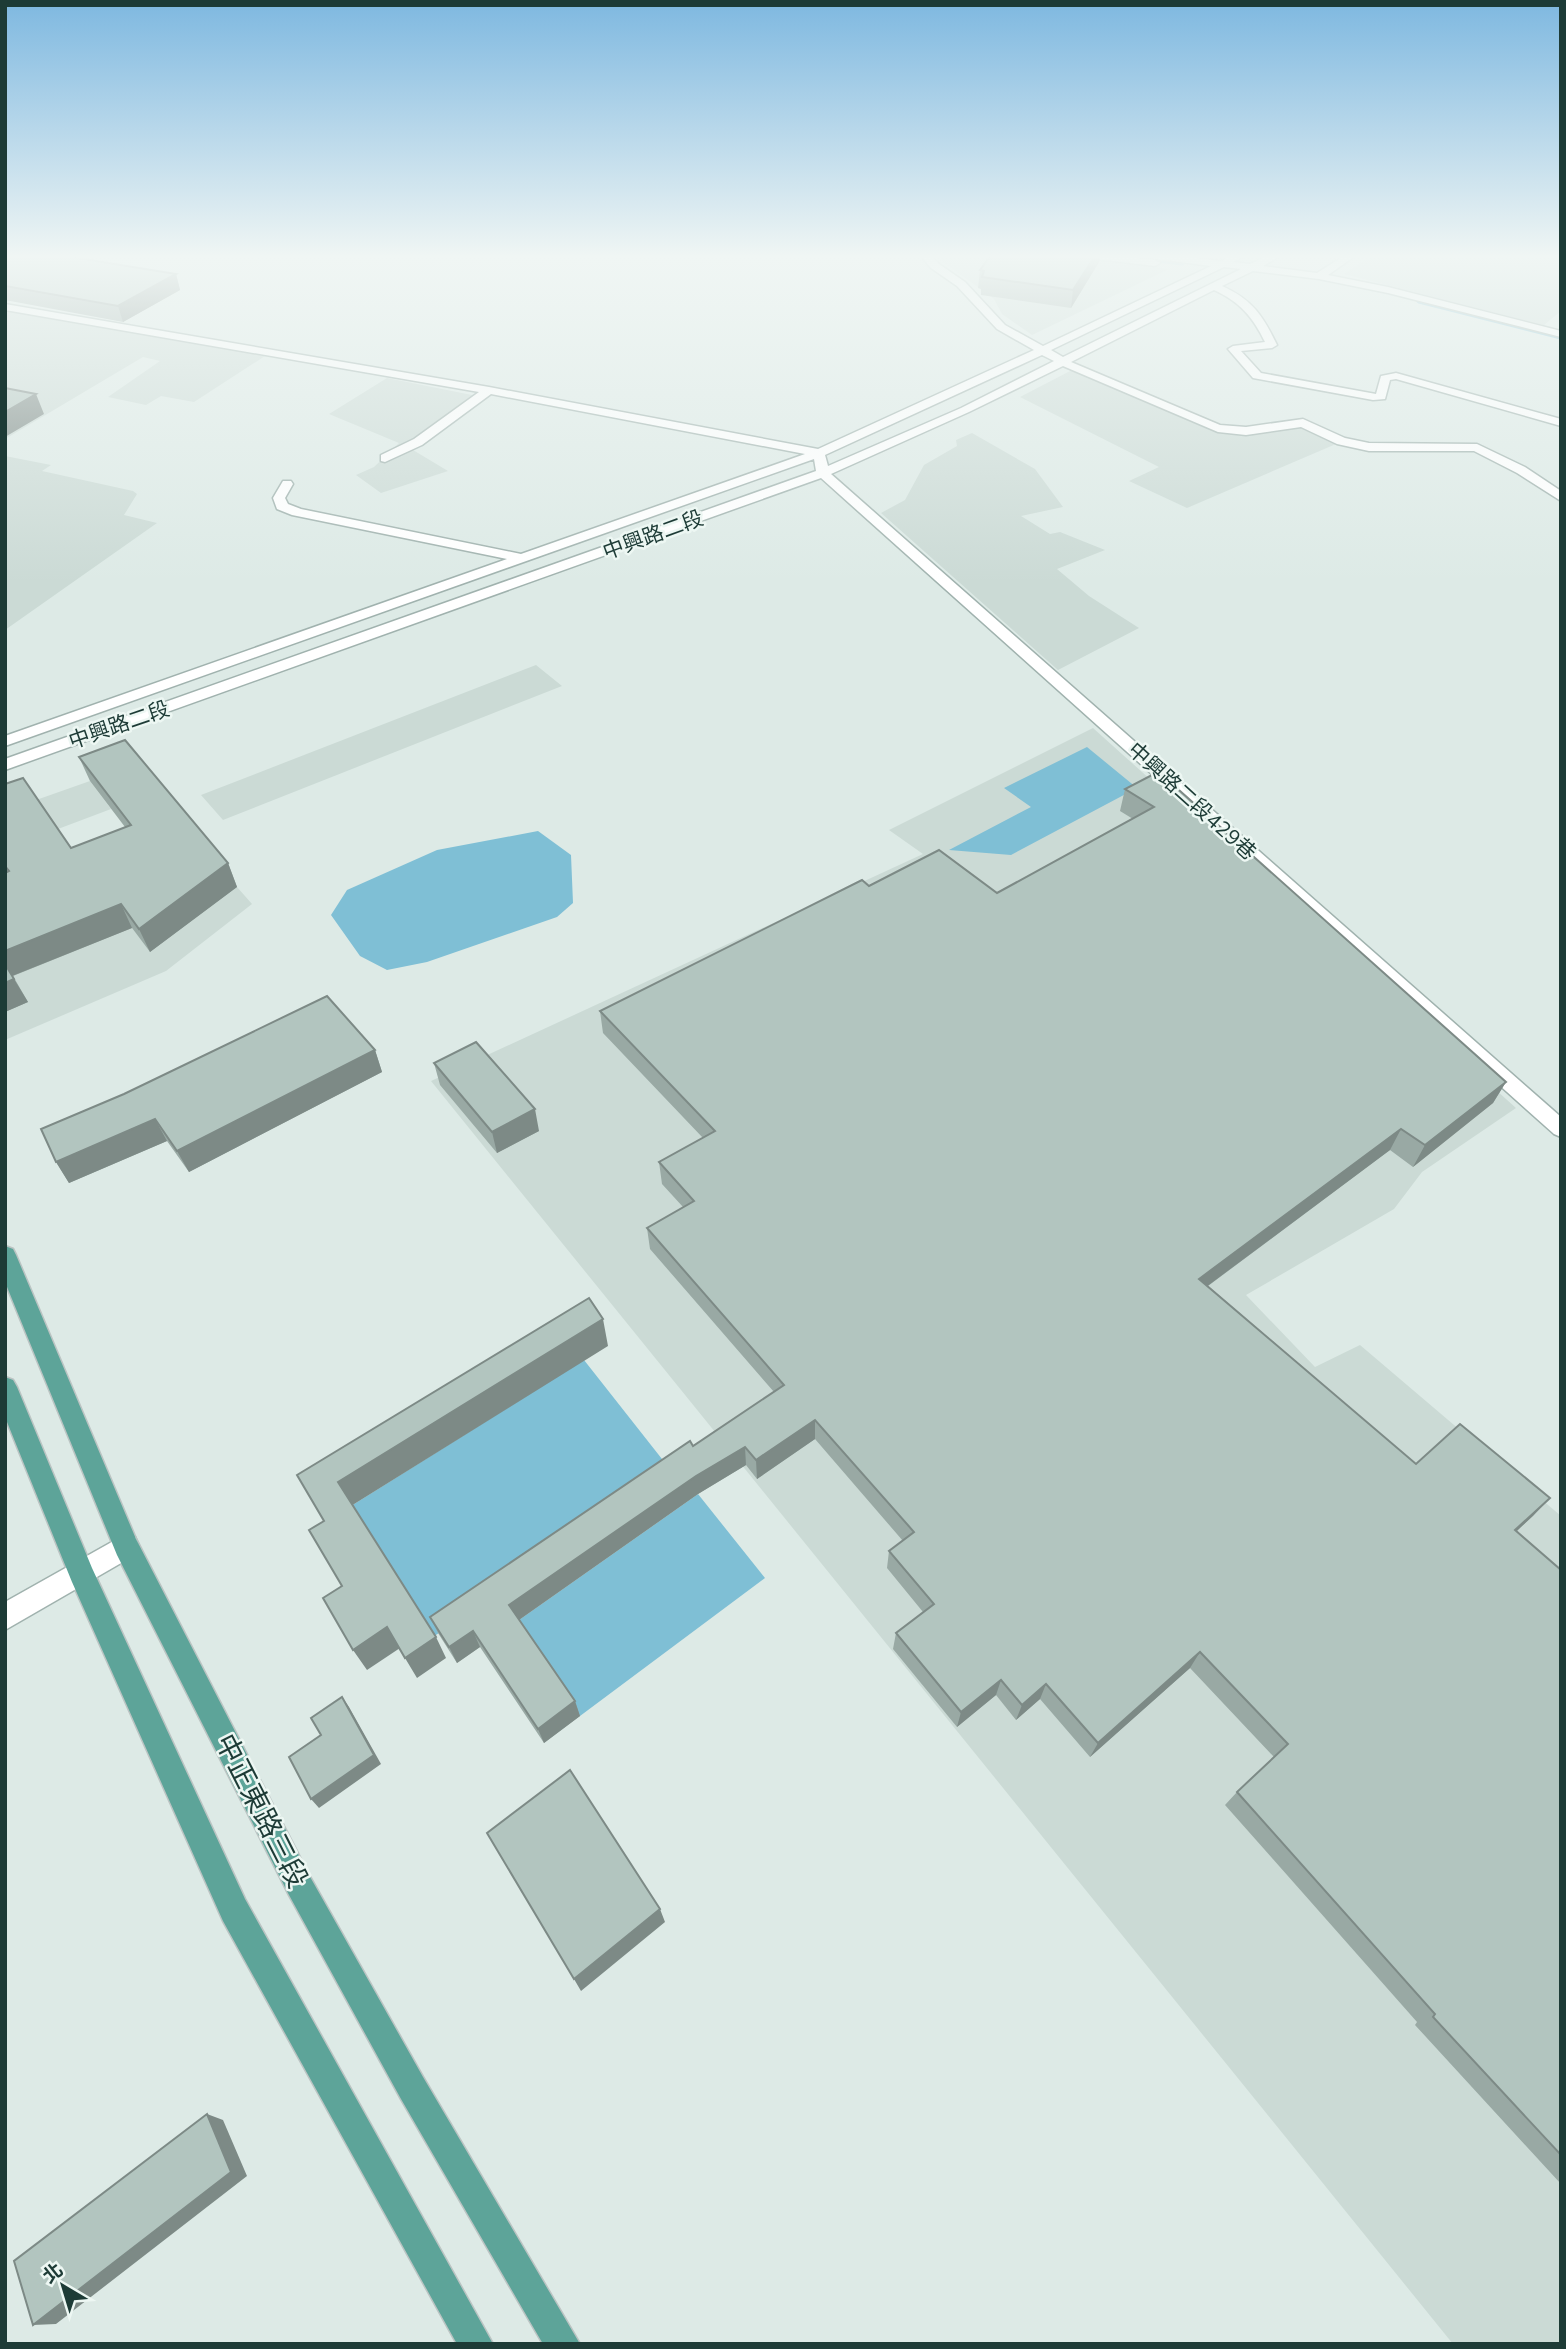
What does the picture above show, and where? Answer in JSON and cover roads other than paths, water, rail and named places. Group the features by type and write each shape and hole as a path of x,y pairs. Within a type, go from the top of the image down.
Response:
{"main road":[{"name":"中正東路三段","path":"5,1255 126,1546 299,1885 412,2088 563,2344"},
{"path":"5,1387 80,1573 234,1910 476,2344"}],"street":[{"path":"335,364 819,453 823,473"},
{"name":"中興路二段","path":"5,741 819,453 1015,364"},
{"name":"中興路二段","path":"5,765 823,473 965,410 1060,364"},
{"path":"1067,364 1218,428 1246,431 1303,423 1340,441 1369,447 1477,448 1513,465 1561,497"},
{"path":"1246,364 1257,376 1373,397 1381,397 1385,378 1396,376 1561,423"},
{"path":"385,458 418,442 489,390"},
{"name":"中興路二段429巷","path":"823,473 1561,1129"},
{"path":"287,484 279,498 282,506 297,512 520,558"},
{"path":"106,705 121,724"},
{"path":"5,1617 126,1546"}],"water":[{"path":"1087,747 1137,788 1011,855 949,850 1031,807 1004,788"},
{"path":"538,831 571,855 573,903 557,917 427,962 387,970 360,956 331,915 347,890 437,850"},
{"path":"584,1360 673,1473 433,1637 351,1506"},
{"path":"698,1494 765,1578 580,1716 516,1622"}]}
